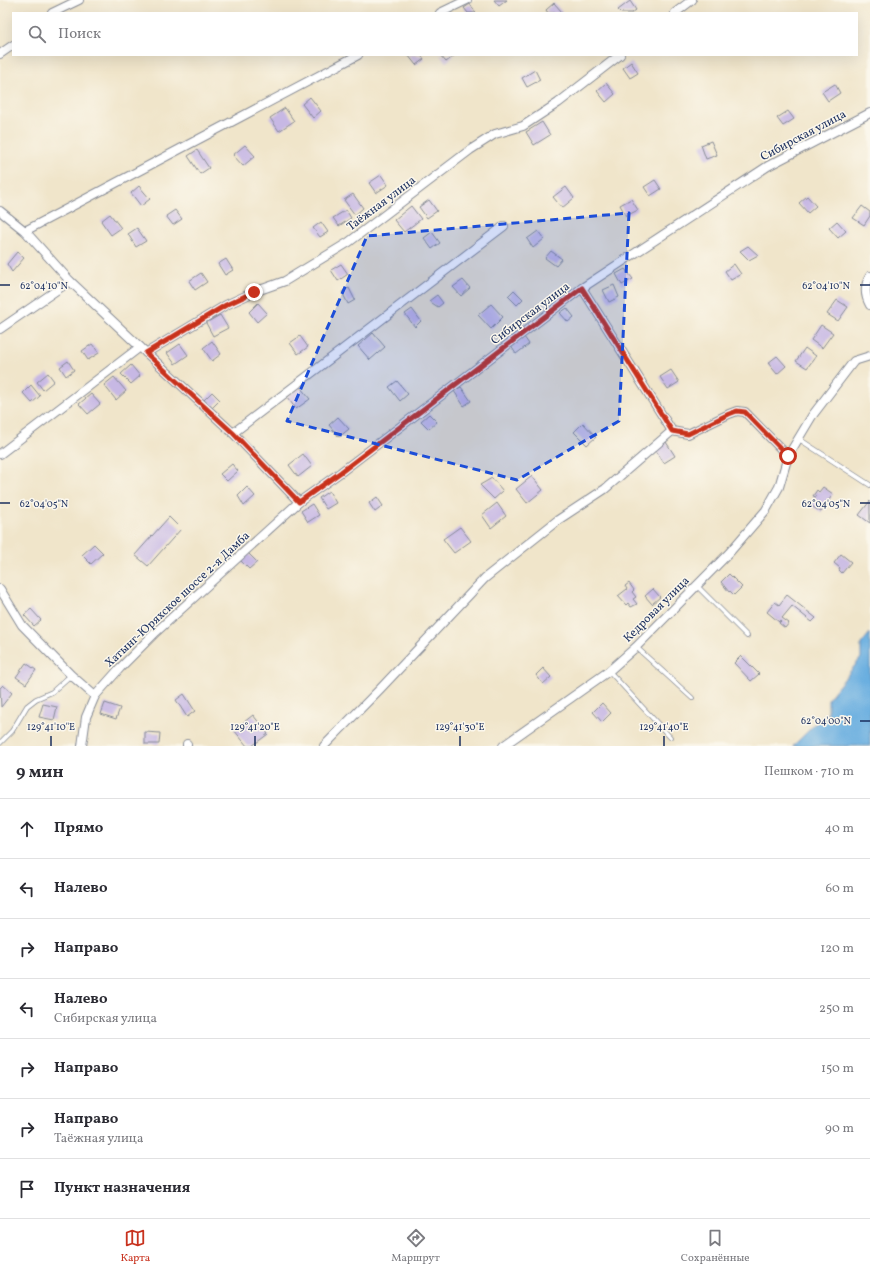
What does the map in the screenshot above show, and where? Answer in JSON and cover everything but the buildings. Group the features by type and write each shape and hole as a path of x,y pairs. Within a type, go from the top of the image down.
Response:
{"street":[{"path":"54,12 79,0"},
{"path":"442,12 467,0"},
{"path":"676,12 692,0"},
{"path":"0,54 12,46"},
{"path":"25,231 356,56"},
{"name":"Таёжная улица","path":"146,353 226,305 254,292 285,281 349,242 470,150 495,134 523,126 558,103 619,56"},
{"name":"Сибирская улица","path":"299,502 341,472 582,288 768,166 870,113"},
{"path":"0,211 25,231 70,281 233,433 299,502"},
{"path":"233,433 504,226"},
{"path":"870,276 865,289 866,298 870,305"},
{"path":"0,329 70,281"},
{"path":"582,288 672,431 688,434 729,414 737,411 745,412 788,456"},
{"path":"0,454 140,347"},
{"name":"Кедровая улица","path":"503,746 609,671 636,647 729,553 766,510 779,487 788,456 812,416 854,361 870,356"},
{"path":"324,746 485,578 558,520 605,489 672,431"},
{"name":"Хатынг-Юряхское шоссе 2-я Дамба","path":"82,746 86,717 95,696 120,668 156,632 299,502"},
{"path":"0,589 22,625 71,675 95,696"}],"lane":[{"path":"799,439 870,485"},
{"path":"696,586 747,636"},
{"path":"636,647 692,698"},
{"path":"609,671 670,737"},
{"path":"0,743 12,731 27,706 36,699 52,692 71,675"}],"highlighted area":[{"path":"629,213 619,421 517,480 287,421 367,236"}],"water":[{"path":"870,633 870,746 793,746 824,715 828,715 828,699 861,658 861,644"}],"route":[{"path":"254,292 226,305 146,353 233,433 299,502 341,472 582,288 672,431 688,434 729,414 737,411 745,412 788,456"}]}
